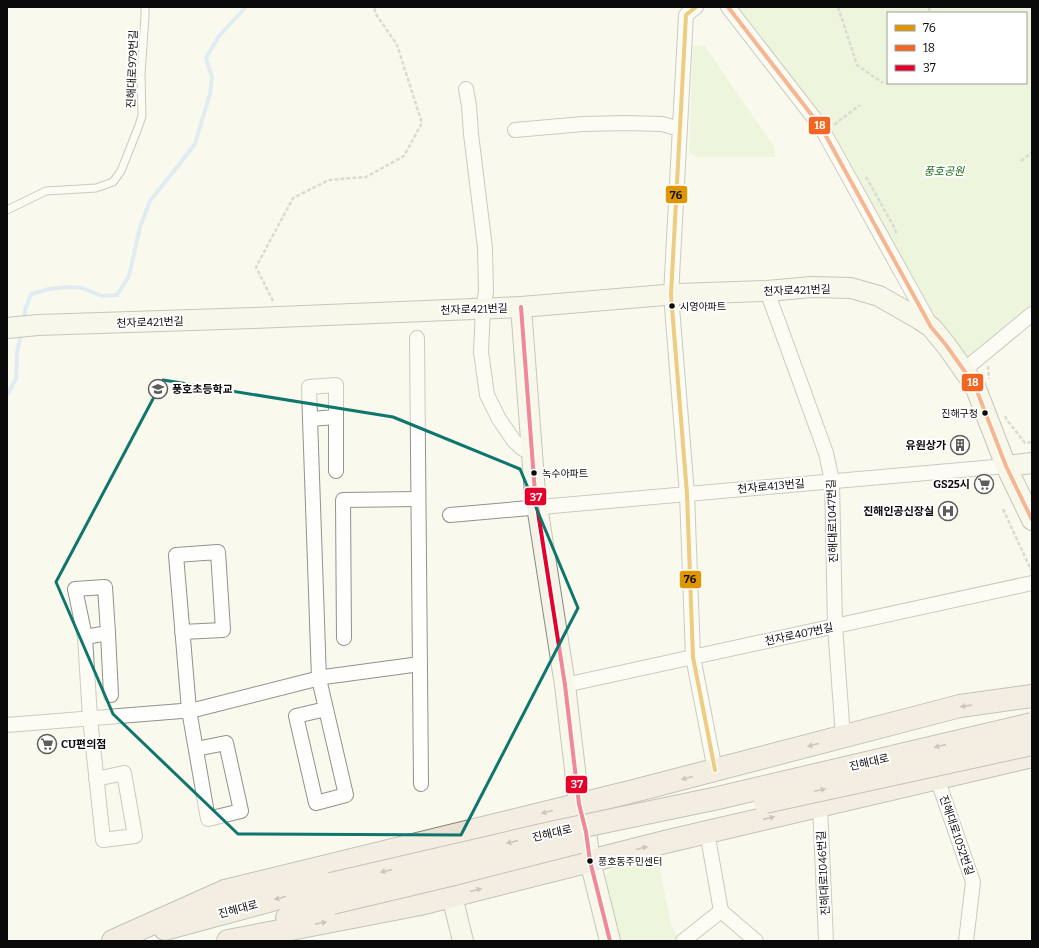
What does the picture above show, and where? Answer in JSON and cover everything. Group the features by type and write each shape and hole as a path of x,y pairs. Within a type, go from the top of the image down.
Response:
{"highway":[{"path":"1000,701 1032,682"},
{"path":"114,941 225,890 580,804 960,706 1032,696"},
{"name":"진해대로","path":"122,941 332,894 555,832 718,798 1032,724"},
{"name":"진해대로","path":"213,941 332,894 450,875 563,845 1032,744"},
{"path":"228,941 420,904 707,832 1032,756"},
{"path":"998,764 1026,769 1032,773"}],"main road":[{"name":"천자로421번길","path":"10,328 38,325 483,308 812,287 852,288 879,296 919,319 931,327 946,345 975,386 1006,466 1032,520"},
{"path":"521,306 535,493 565,685 580,804 590,861 610,941"},
{"path":"1006,466 1032,463"},
{"path":"452,896 463,941"}],"street":[{"path":"728,7 821,127 931,327"},
{"path":"691,11 680,129 671,295 687,494 693,657 715,770"},
{"path":"466,89 485,248 486,292 483,308 481,352 487,395 499,419 514,441 523,449 532,452"},
{"path":"515,130 583,124 626,123 662,124 680,129"},
{"name":"진해대로1047번길","path":"767,291 826,453 832,481 836,626 843,737"},
{"path":"964,370 1032,314"},
{"path":"417,338 421,784"},
{"path":"326,709 296,716 316,803 346,795 326,709 319,679 309,386 336,385 336,471"},
{"path":"310,419 336,417"},
{"name":"천자로413번길","path":"450,515 1006,466"},
{"path":"344,638 343,500 418,499"},
{"path":"182,632 224,630 218,552 176,555 182,632 189,710 208,819 241,811 226,743 196,749"},
{"name":"천자로407번길","path":"565,685 1032,583"},
{"path":"96,779 124,773 135,836 103,840 96,779 90,718 85,637 75,589 105,587 111,695"},
{"path":"85,637 108,633"},
{"path":"7,725 189,710 319,679 420,664"},
{"name":"진해대로1052번길","path":"937,778 973,882 966,941"},
{"name":"진해대로1046번길","path":"820,806 826,941"},
{"path":"707,832 721,911 756,941"},
{"path":"683,941 721,911"}],"lane":[{"name":"진해대로979번길","path":"7,210 46,190 96,188 113,182 121,171 142,116 141,74 145,7"}],"path":[{"path":"275,317 273,302 256,267 293,198 329,180 366,177 404,156 422,123 397,45 376,14 374,7"},
{"path":"838,7 857,65 882,83"},
{"path":"838,130 835,124 860,105"},
{"path":"1021,161 1032,152"},
{"path":"862,171 893,225 899,239"},
{"path":"987,351 990,382"},
{"path":"1004,414 1025,443 1032,442"},
{"path":"1003,509 1032,571"}],"highlighted area":[{"path":"163,380 393,417 520,469 578,608 461,835 238,834 113,714 56,582"}],"green space":[{"name":"풍호공원","path":"737,7 1032,7 1032,305 960,365"},
{"path":"693,45 705,46 775,148 775,157 696,157 689,152"},
{"path":"657,857 671,923 677,937 674,941 619,941 605,876 611,869"}],"waterway":[{"path":"23,320 31,294 49,289 69,287 82,288 102,296 117,295 129,276 140,227 150,201 195,144 210,94 212,77 206,58 219,36 246,7"},
{"path":"7,395 16,379 17,353 21,333"}],"transit line":[{"name":"76","path":"696,7 686,15 671,295 687,494 693,657 715,770"},
{"name":"18","path":"728,7 821,127 931,327 946,345 975,386 1006,466 1032,520"},
{"name":"37","path":"521,307 535,493 565,685 579,804 586,832 590,861 610,941"}],"place":[{"name":"시영아파트","path":"672,306"},
{"name":"풍호초등학교","path":"158,389"},
{"name":"진해구청","path":"985,413"},
{"name":"유원상가","path":"960,445"},
{"name":"녹수아파트","path":"534,473"},
{"name":"GS25시","path":"984,484"},
{"name":"진해인공신장실","path":"948,511"},
{"name":"CU편의점","path":"47,744"},
{"name":"풍호동주민센터","path":"590,861"}]}
